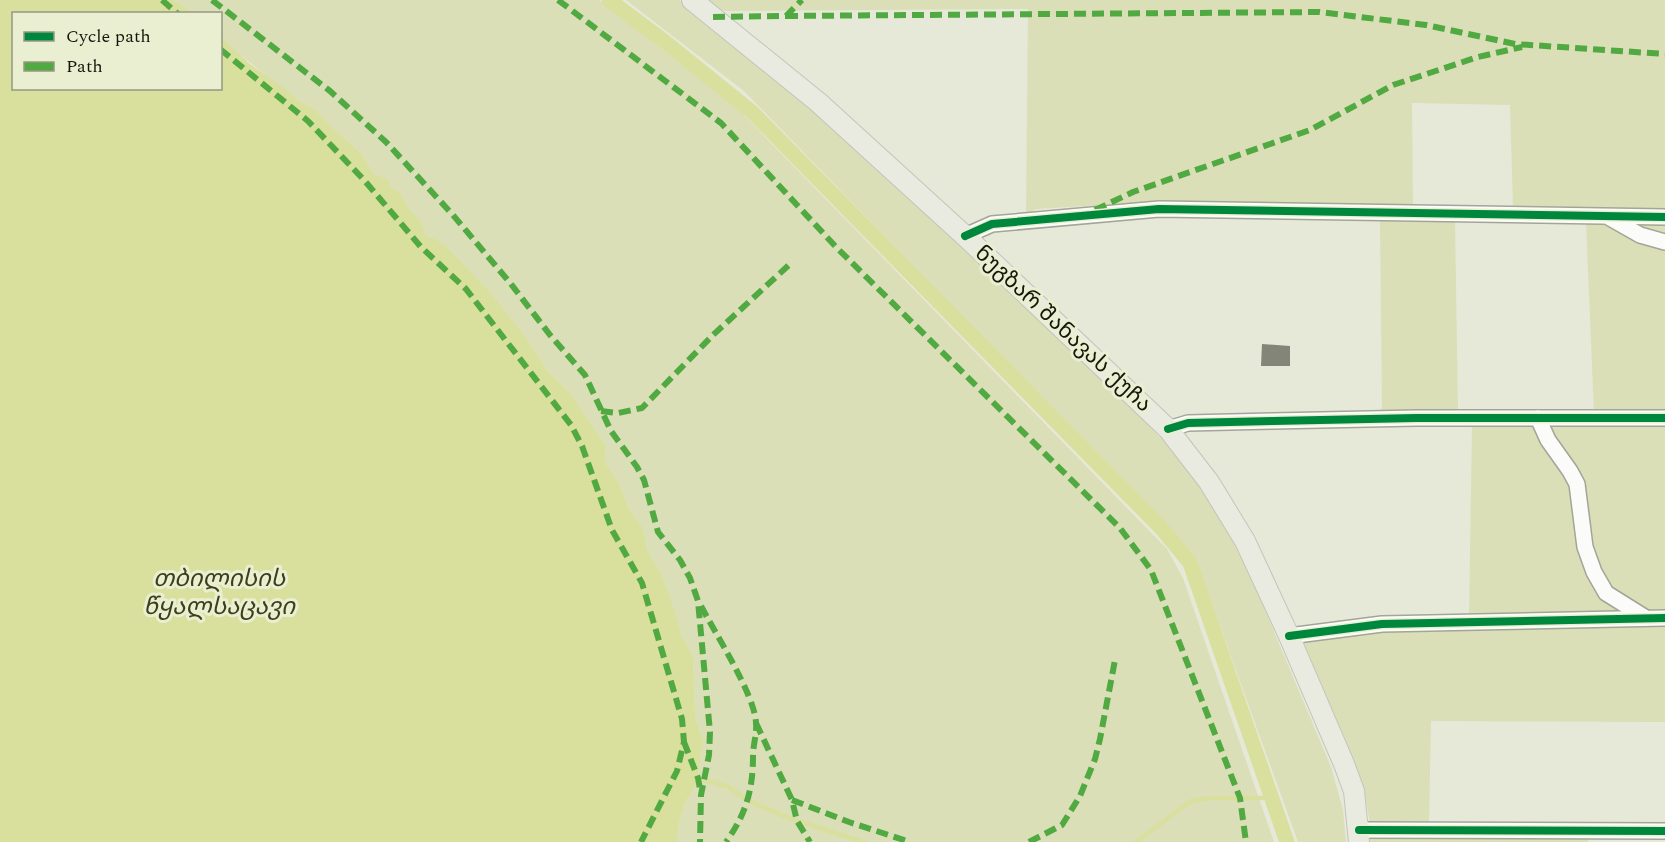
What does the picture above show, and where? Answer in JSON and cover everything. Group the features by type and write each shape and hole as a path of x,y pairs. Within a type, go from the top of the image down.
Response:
{"main road":[{"name":"ნუგზარ შანავას ქუჩა","path":"692,0 818,102 1168,429 1209,483 1245,541 1344,764 1354,791 1359,836"}],"street":[{"path":"964,236 992,224 1159,209 1665,217"},
{"path":"1608,216 1640,235 1665,242"},
{"path":"1168,429 1188,423 1416,418 1665,418"},
{"path":"1538,418 1548,440 1570,471 1576,484 1585,547 1594,572 1606,593 1646,618"},
{"path":"1289,636 1382,624 1665,618"},
{"path":"1359,836 1665,831"}],"shaded area":[{"path":"174,0 599,0 735,106 1167,549 1183,578 1274,842 677,842 679,821 686,801 697,783 703,741 695,717 693,656 682,637 662,575 648,552 642,526 631,513 618,481 606,464 605,445 571,394 547,370 525,336 491,293 436,239 426,236 420,220 407,206 400,192 391,188 388,180 374,174 362,154 316,110 299,101 229,46 222,38 222,12 192,12"},
{"path":"626,0 679,0 798,93 1130,406 1175,453 1208,495 1234,537 1331,767 1343,810 1346,842 1298,842 1203,579 1191,552 744,91"},
{"path":"705,0 1665,0 1665,210 1513,209 1510,105 1412,103 1413,206 1163,201 1037,209 1026,214 1028,9 725,11"},
{"path":"1380,221 1455,222 1458,409 1382,410"},
{"path":"1586,223 1665,224 1665,412 1594,412"},
{"path":"1472,425 1665,425 1665,612 1469,616"},
{"path":"1665,624 1665,722 1431,721 1429,823 1370,823 1363,785 1300,642 1384,630"},
{"path":"1369,835 1588,835 1588,842 1369,842"}],"water":[{"name":"თბილისის წყალსაცავი","path":"0,0 174,0 192,12 12,12 12,90 222,90 222,38 250,64 299,101 316,110 362,154 374,174 389,180 391,188 400,192 407,206 420,220 426,236 436,239 446,247 491,293 525,336 547,370 571,394 605,445 606,464 618,481 631,513 642,526 648,552 662,575 682,637 693,656 695,717 703,741 697,783 686,801 679,821 677,842 0,842"}],"building":[{"path":"1262,344 1290,346 1290,366 1261,366"}],"waterway":[{"path":"609,0 752,112 1162,529 1190,563 1287,842"},
{"path":"694,777 729,787 748,801 797,821 864,842"},
{"path":"1136,842 1191,801 1210,798 1272,798"}],"marked path":[{"path":"162,0 176,12"},
{"path":"212,0 330,91 386,142 453,215 585,375 611,431 644,480 658,532 680,560 690,578 698,601 710,732 709,755 701,795 700,842"},
{"path":"558,0 721,123 836,247 1120,528 1151,570 1240,798 1246,842"},
{"path":"713,17 786,16 802,0"},
{"path":"786,16 1319,12 1426,25 1515,44 1665,54"},
{"path":"1095,210 1133,192 1310,130 1393,85 1478,57 1522,47"},
{"path":"222,51 308,121 364,180 421,247 466,289 571,425 582,446 612,530 642,583 682,719 684,742 677,771 641,842"},
{"path":"601,411 618,413 642,408 713,335 790,264"},
{"path":"701,606 742,681 754,711 756,723 750,791 739,822 726,842"},
{"path":"1029,842 1062,825 1080,796 1095,759 1115,660"},
{"path":"756,723 792,800 797,821 810,842"},
{"path":"684,742 700,789"},
{"path":"792,800 910,842"}],"cycle path":[{"path":"965,236 992,224 1159,209 1665,217"},
{"path":"1168,429 1188,423 1273,421 1416,418 1665,418"},
{"path":"1289,636 1382,624 1665,618"},
{"path":"1359,830 1665,831"}]}
